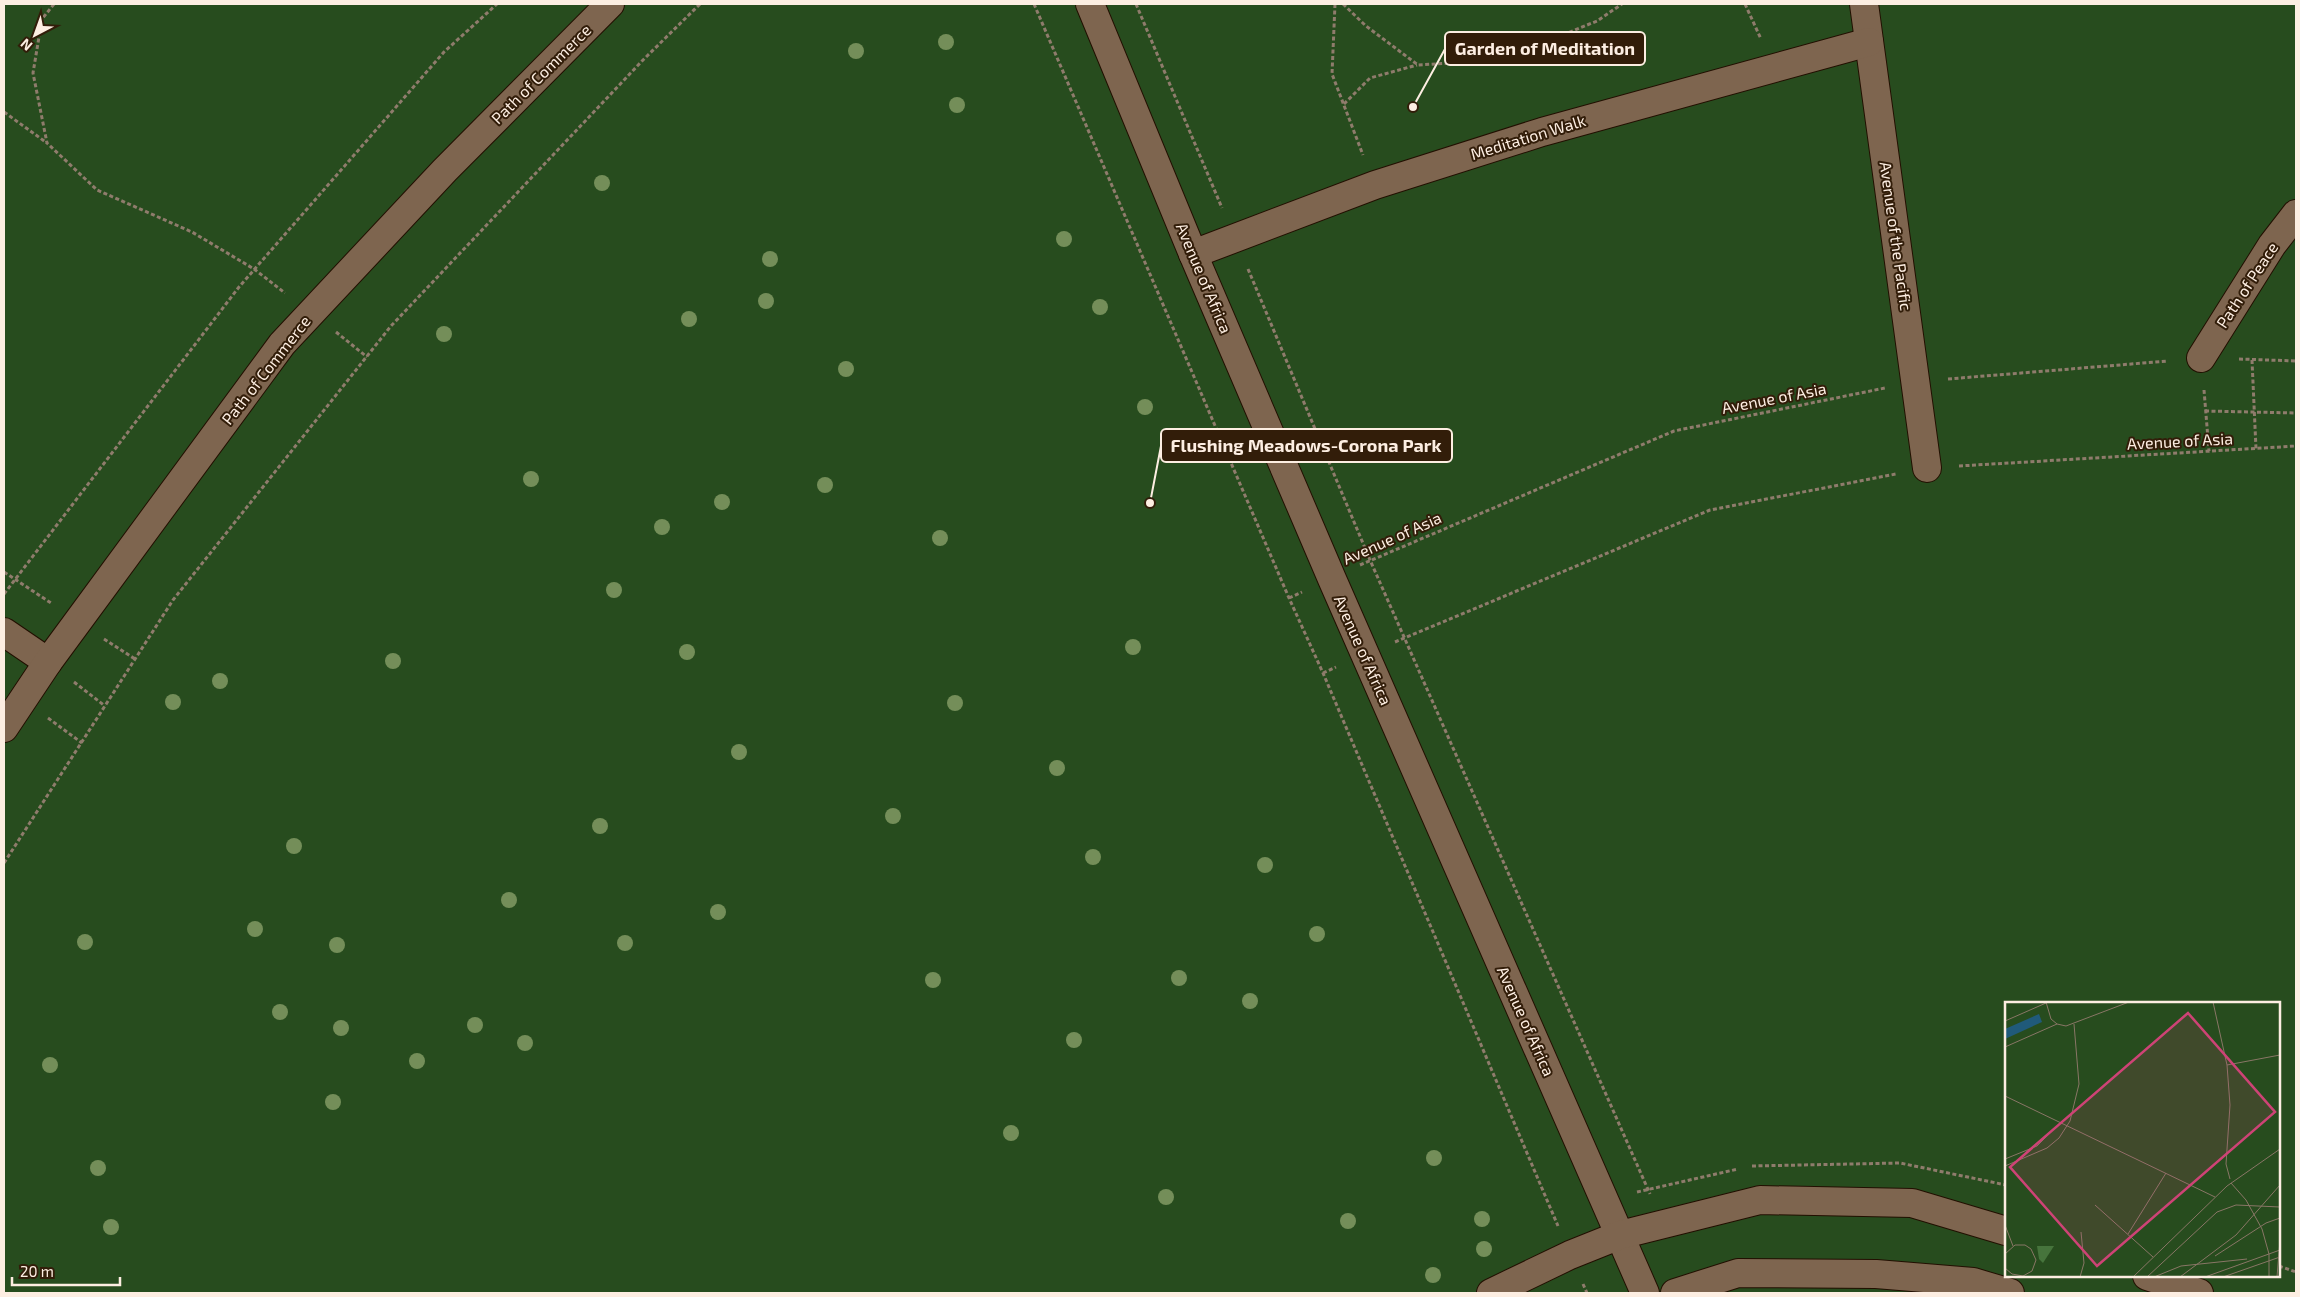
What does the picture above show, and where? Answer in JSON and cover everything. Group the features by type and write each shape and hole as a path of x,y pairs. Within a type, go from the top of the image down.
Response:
{"street":[{"name":"Path of Commerce","path":"4,728 48,662 282,344 444,170 610,4"},
{"name":"Avenue of Africa","path":"1090,4 1193,254 1332,579 1645,1293"},
{"name":"Avenue of the Pacific","path":"1864,4 1917,382 1927,468"},
{"name":"Meditation Walk","path":"1193,254 1375,185 1542,132 1773,66 1870,42"},
{"name":"Path of Peace","path":"2200,358 2272,245 2296,214"},
{"path":"4,632 48,662"},
{"path":"1491,1293 1570,1255 1620,1235 1760,1200 1912,1203 2005,1231"},
{"path":"1675,1293 1738,1273 1876,1274 1974,1282 2010,1293"},
{"path":"2150,1277 2199,1293"}],"path":[{"path":"47,143 33,73 42,19 54,4"},
{"path":"4,594 254,269 444,52 497,4"},
{"path":"4,863 174,600 391,326 643,60 700,4"},
{"path":"1034,4 1288,598 1323,673 1587,1293"},
{"path":"1136,4 1370,560 1664,1224"},
{"path":"1335,4 1332,74 1375,185"},
{"path":"1343,4 1366,26 1418,65"},
{"path":"1344,104 1370,78 1418,65 1501,60 1597,21 1622,4"},
{"path":"1745,4 1773,66"},
{"path":"4,112 47,143 97,190 192,232 254,269 367,357"},
{"path":"2200,358 2209,451"},
{"name":"Avenue of Asia","path":"1288,598 1370,560 1674,431 1917,382 2200,358 2296,361"},
{"path":"2252,360 2256,449"},
{"path":"2206,411 2296,413"},
{"name":"Avenue of Asia","path":"1323,673 1710,510 1927,468 2296,446"},
{"path":"48,662 105,706"},
{"path":"2280,1266 2296,1272"}],"green space":[{"path":"4,4 2296,4 2296,1293 4,1293"}],"place":[{"name":"Garden of Meditation","path":"1413,107"},
{"name":"Flushing Meadows-Corona Park","path":"1150,503"}]}
